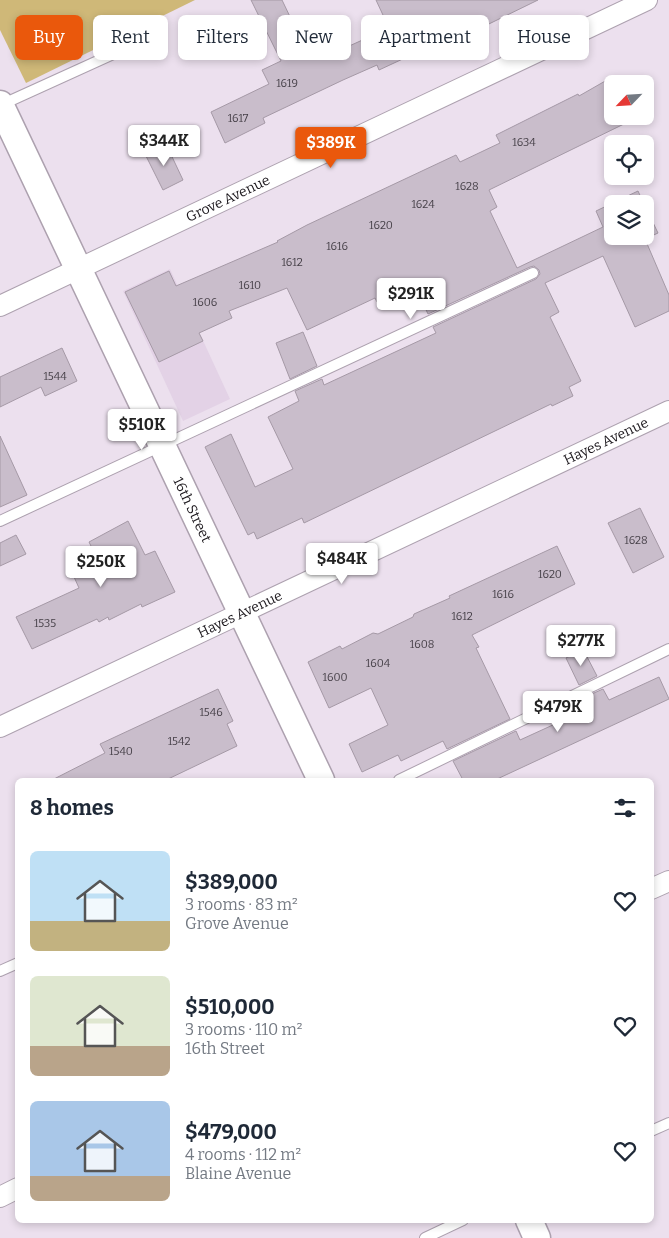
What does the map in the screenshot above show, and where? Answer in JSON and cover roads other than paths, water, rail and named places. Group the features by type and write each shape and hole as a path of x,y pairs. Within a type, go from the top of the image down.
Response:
{"street":[{"name":"Grove Avenue","path":"0,306 647,0"},
{"name":"16th Street","path":"0,105 320,778"},
{"name":"Hayes Avenue","path":"0,728 669,411"},
{"path":"654,888 669,881"},
{"path":"0,1197 15,1190"},
{"path":"530,1223 538,1238"}],"lane":[{"path":"0,105 100,60"},
{"path":"0,521 533,273"},
{"path":"403,778 669,649"},
{"path":"0,971 15,964"},
{"path":"654,1130 669,1122"},
{"path":"425,1238 456,1223"}]}
